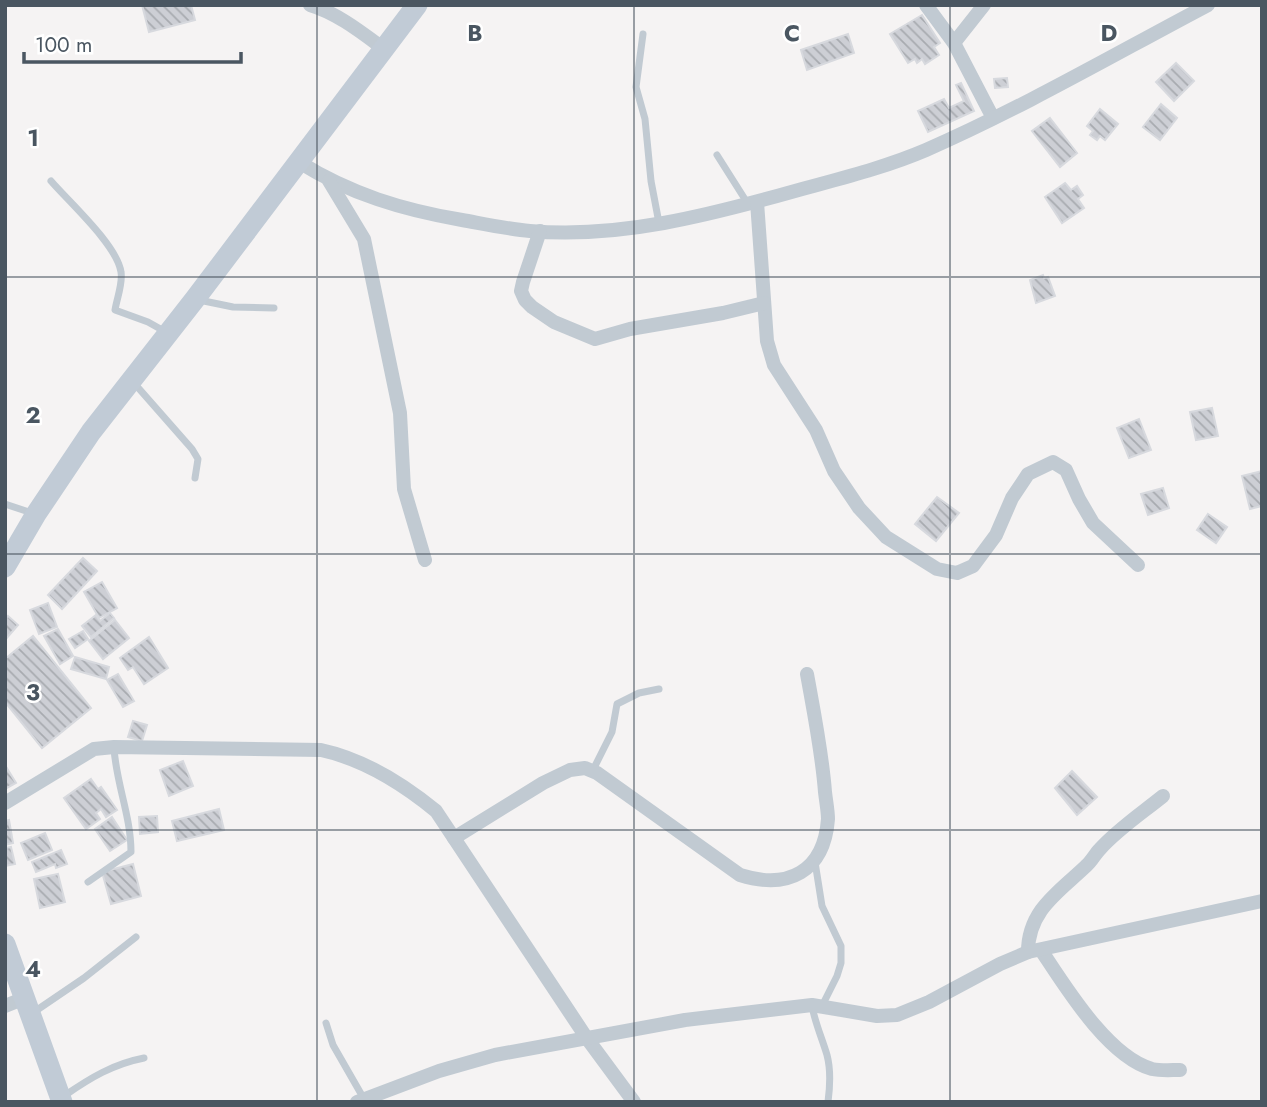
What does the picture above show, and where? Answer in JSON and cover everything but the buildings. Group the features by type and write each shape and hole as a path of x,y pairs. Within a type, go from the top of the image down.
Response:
{"main road":[{"path":"5,567 36,514 91,432 417,5"},
{"path":"5,944 20,1006 61,1100"}],"street":[{"path":"310,5 323,9 355,28 384,49"},
{"path":"926,5 954,43 993,118"},
{"path":"954,43 984,5"},
{"path":"299,162 352,191 414,212 540,232 575,232 712,215 841,179 923,151 993,118 1208,5"},
{"path":"328,180 357,225 368,254 400,413 404,489 425,560"},
{"path":"752,203 767,341 774,365 816,430 834,471 859,508 886,537 937,569 957,573 974,566 996,535 1012,498 1028,474 1053,462 1066,470 1093,523 1138,565"},
{"path":"540,232 523,282 525,300 554,322 595,339 630,329 764,303"},
{"path":"454,838 552,779 570,770 585,768 740,875 759,881 778,881 796,875 816,862 828,820 820,745 807,674"},
{"path":"5,803 94,750 114,747 321,750 345,755 418,796 436,811 586,1037 634,1102"},
{"path":"1163,796 1101,848 1089,864 1054,895 1037,915 1028,936 1035,951 1113,1045 1154,1070 1180,1070"},
{"path":"368,1099 439,1070 495,1055 685,1020 817,1006 877,1016 897,1015 929,1002 1000,964 1035,951 1262,901"}],"lane":[{"path":"643,34 636,87 645,119 651,181 659,223"},
{"path":"717,155 752,203"},
{"path":"51,181 102,238 121,269 115,310 148,322 168,334"},
{"path":"195,299 233,307 274,308"},
{"path":"131,380 192,449 198,459 195,478"},
{"path":"5,504 36,514"},
{"path":"592,771 612,732 617,704 639,693 659,688"},
{"path":"88,882 104,868 131,852 130,835 116,776 114,747"},
{"path":"816,862 822,906 841,946 841,962 837,976 817,1006 815,1022 827,1056 830,1077 828,1102"},
{"path":"20,1006 84,978 136,937"},
{"path":"326,1023 333,1045 368,1099"},
{"path":"61,1100 103,1070 144,1058"}]}
